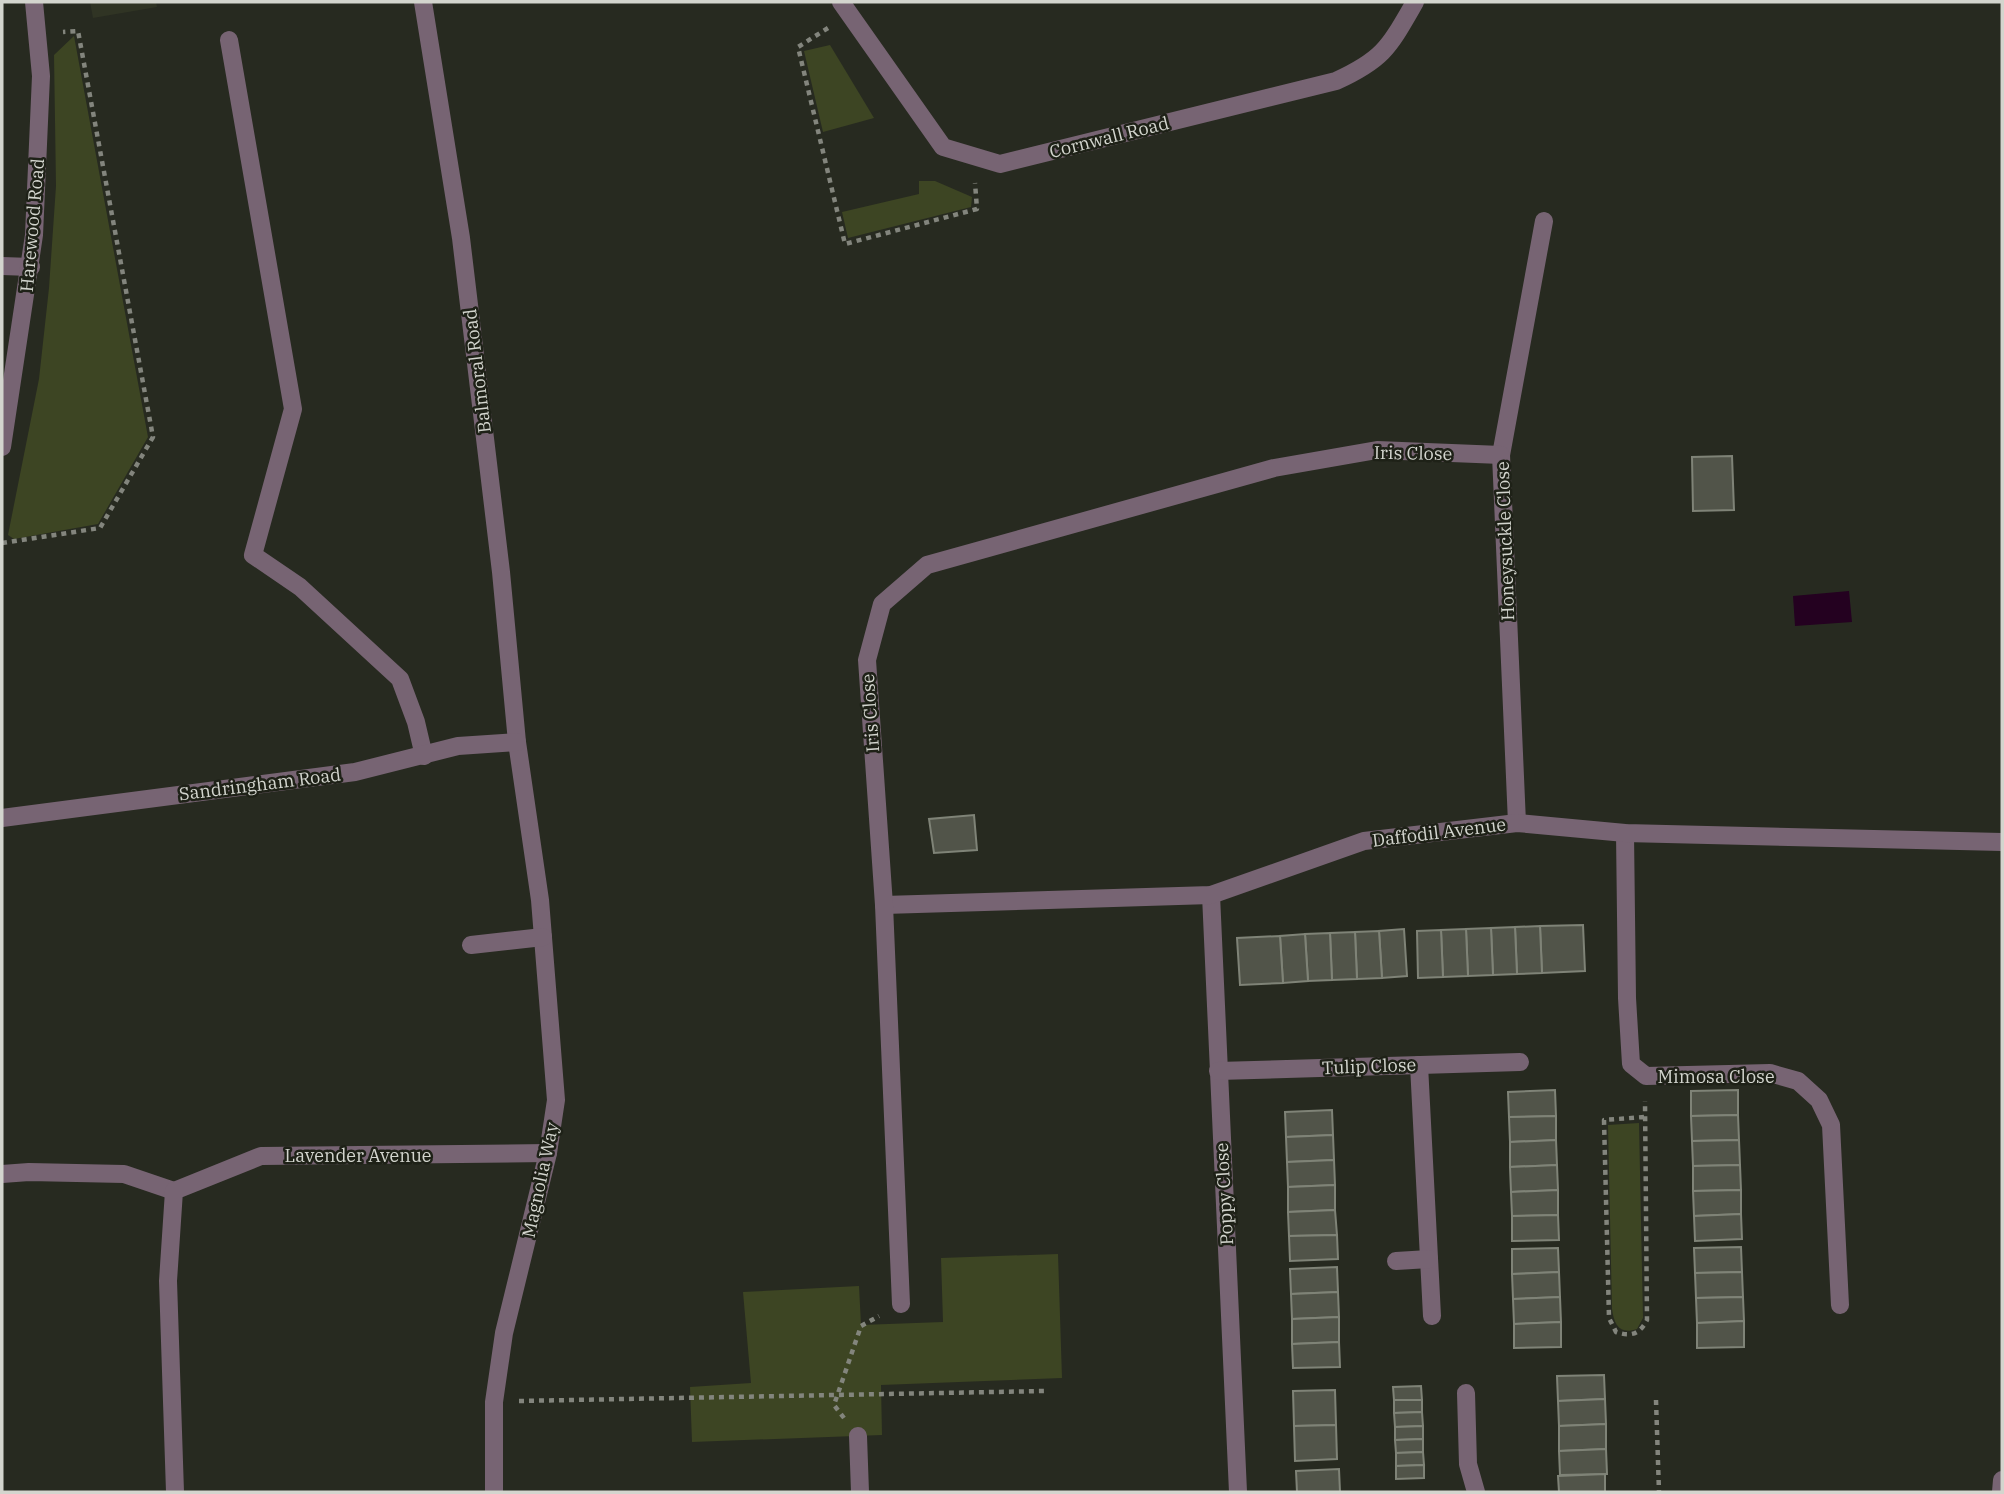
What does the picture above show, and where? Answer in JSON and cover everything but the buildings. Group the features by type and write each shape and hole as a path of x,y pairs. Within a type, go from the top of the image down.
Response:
{"street":[{"name":"Harewood Road","path":"2,447 31,267 39,157 41,76 34,2"},
{"name":"Balmoral Road","path":"423,2 461,238 501,572 517,741"},
{"name":"Cornwall Road","path":"845,8 943,147 1000,164 1336,81 1364,68 1388,48 1415,2"},
{"path":"229,40 293,409 253,555 300,587 400,679 416,722 424,756"},
{"name":"Honeysuckle Close","path":"1517,822 1501,455 1544,221"},
{"path":"2,266 31,267"},
{"name":"Iris Close","path":"901,1304 884,905 866,660 882,604 927,565 1275,468 1377,450 1501,455"},
{"name":"Sandringham Road","path":"2,818 355,772 458,746 517,741"},
{"name":"Magnolia Way","path":"495,1492 494,1402 504,1334 548,1153 556,1100 540,900 517,741"},
{"name":"Daffodil Avenue","path":"884,905 1211,895 1364,841 1517,822 1625,833 2002,842"},
{"name":"Mimosa Close","path":"1625,833 1627,998 1631,1065 1646,1076 1770,1073 1798,1081 1819,1100 1831,1125 1840,1306"},
{"name":"Poppy Close","path":"1211,895 1238,1492"},
{"path":"471,945 543,937"},
{"name":"Tulip Close","path":"1218,1071 1520,1062"},
{"path":"1419,1065 1432,1316"},
{"name":"Lavender Avenue","path":"174,1191 261,1156 548,1153"},
{"path":"2,1174 124,1174 174,1191 168,1281 175,1492"},
{"path":"1396,1261 1429,1259"},
{"path":"1466,1393 1468,1464 1476,1492"},
{"path":"858,1436 860,1492"},
{"path":"2001,1492 2002,1480"}],"path":[{"path":"845,8 798,47 845,244 977,209 972,157"},
{"path":"2,543 100,528 153,437 78,31 37,34"},
{"path":"1644,1117 1604,1120 1609,1318 1616,1332 1624,1335 1639,1332 1647,1320 1644,1117 1646,1076"},
{"path":"858,1436 834,1405 861,1326 901,1304"},
{"path":"494,1402 1045,1391"},
{"path":"1656,1400 1658,1492"}],"shaded area":[{"path":"90,2 156,2 157,7 93,18"},
{"path":"1849,591 1852,622 1795,626 1793,596"}],"green space":[{"path":"74,36 148,437 98,524 14,539 8,535 39,379 49,288 56,186 54,55"},
{"path":"830,45 874,118 823,132 804,51"},
{"path":"919,181 935,181 972,197 971,207 848,238 842,212 919,194"},
{"path":"1639,1123 1643,1318 1637,1329 1626,1331 1616,1324 1612,1309 1608,1125"},
{"path":"1058,1254 1062,1378 881,1385 882,1435 692,1442 690,1387 751,1383 743,1292 859,1286 861,1325 943,1322 941,1258"}]}
